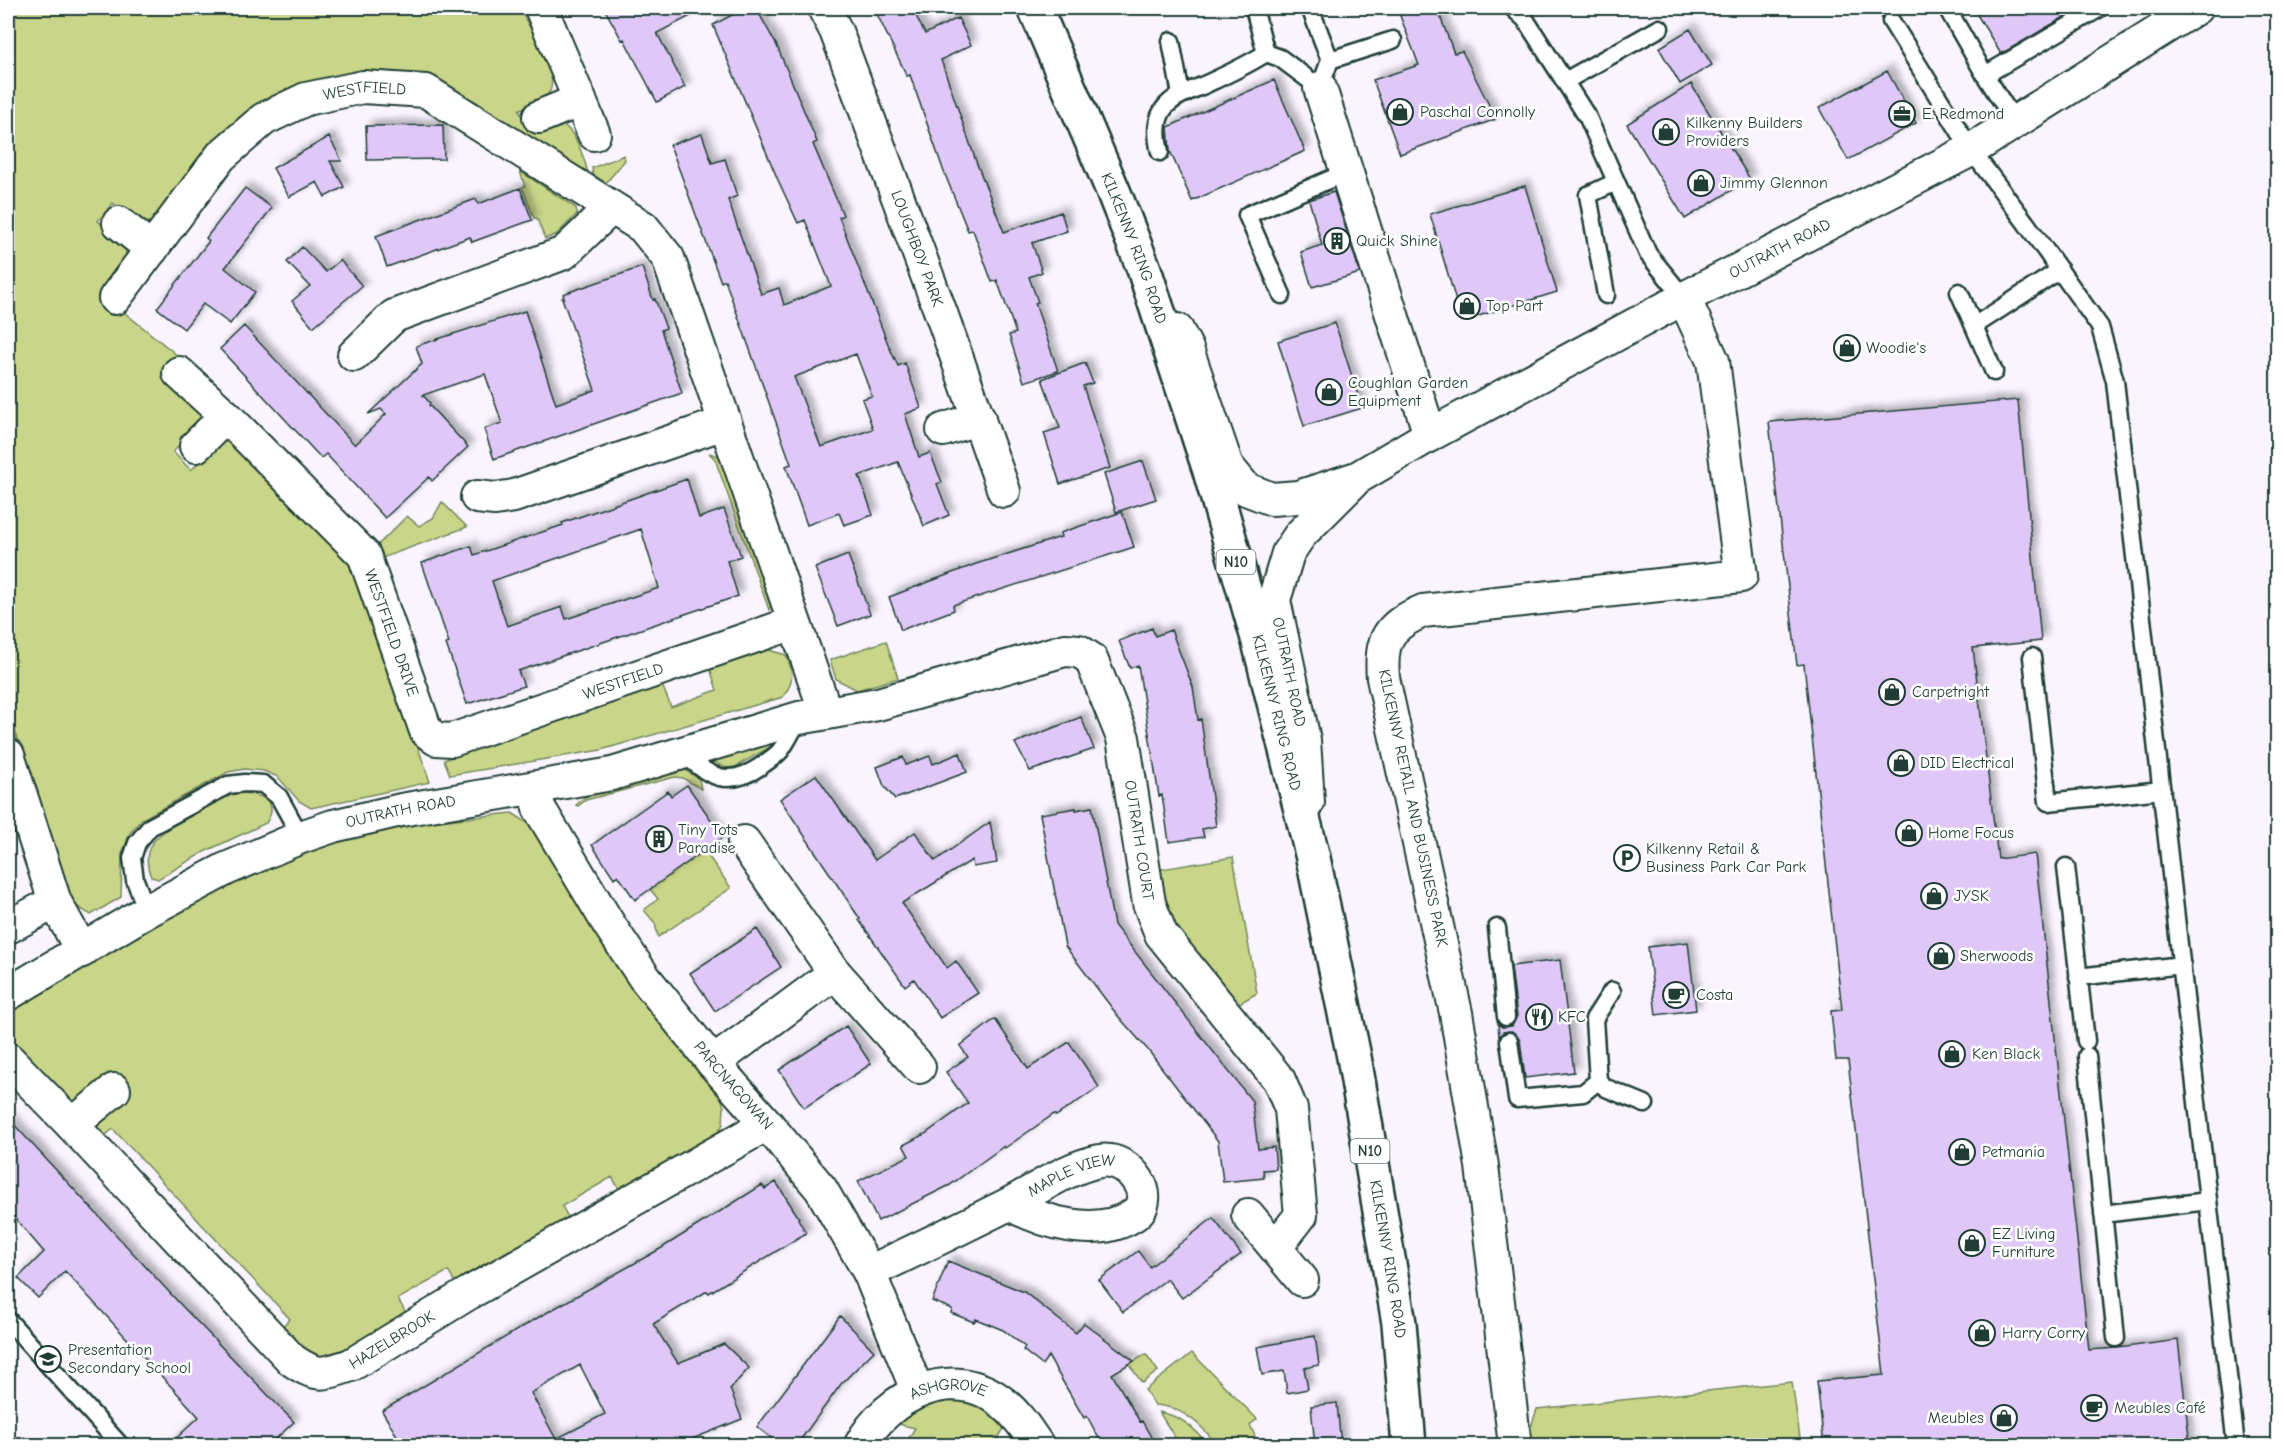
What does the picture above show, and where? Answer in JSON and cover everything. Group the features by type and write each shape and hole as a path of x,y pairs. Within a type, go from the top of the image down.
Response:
{"highway":[{"name":"KILKENNY RING ROAD","path":"1035,8 1114,192 1144,269 1213,482 1258,642 1312,858 1354,1057 1399,1323 1409,1446"}],"street":[{"path":"541,8 594,134"},
{"name":"LOUGHBOY PARK","path":"824,8 836,31 1004,491"},
{"name":"OUTRATH ROAD","path":"1144,269 1187,349 1227,466 1246,489 1272,499 1298,497 1357,478 1430,435 1684,298 1971,150 2196,8"},
{"path":"1325,74 1347,172 1430,435"},
{"name":"WESTFIELD","path":"115,298 220,156 264,119 306,99 363,87 426,91 642,227 668,258 795,623 812,716"},
{"path":"539,117 580,100"},
{"path":"354,355 394,316 564,254 610,208"},
{"path":"119,223 152,249"},
{"name":"KILKENNY RETAIL AND BUSINESS PARK","path":"1515,1446 1482,1167 1456,1013 1383,678 1381,656 1387,636 1402,620 1423,611 1741,576 1713,361 1684,298"},
{"name":"WESTFIELD DRIVE","path":"179,373 226,416 364,555 426,730 436,739 452,740"},
{"path":"196,446 226,416"},
{"path":"944,430 979,418"},
{"path":"477,497 495,499 514,496 724,423"},
{"name":"OUTRATH ROAD","path":"1312,858 1304,740 1274,600 1288,553 1300,535 1357,478"},
{"name":"WESTFIELD","path":"452,740 795,623"},
{"name":"OUTRATH COURT","path":"812,716 878,704 1065,650 1079,651 1091,659 1123,738 1149,903 1161,934 1279,1080 1291,1109 1302,1215 1276,1247"},
{"name":"OUTRATH ROAD","path":"8,994 147,911 226,869 301,837 333,826 401,810 612,774 812,716"},
{"path":"8,755 55,902 82,951"},
{"name":"PARCNAGOWAN","path":"535,788 539,808 608,923 644,977 713,1064 821,1189 869,1272 917,1390"},
{"path":"744,842 835,973 919,1067"},
{"path":"8,927 55,902"},
{"path":"713,1064 835,973"},
{"name":"HAZELBROOK","path":"8,1059 291,1360 311,1373 331,1372 351,1365 470,1293 767,1124"},
{"path":"72,1125 114,1090"},
{"name":"MAPLE VIEW","path":"869,1272 1010,1204"},
{"path":"1248,1215 1302,1280"},
{"name":"ASHGROVE","path":"860,1446 880,1417 917,1390 943,1384 963,1385 985,1392 1002,1402 1021,1420 1038,1446"}],"lane":[{"path":"1254,8 1266,53"},
{"path":"1310,8 1325,74"},
{"path":"1513,8 1525,19 1588,118 1648,254 1684,298"},
{"path":"1947,8 2015,122"},
{"path":"1985,75 2100,8"},
{"path":"1891,21 1971,150 2100,327 2115,381 2236,1446"},
{"path":"1565,81 1660,28"},
{"path":"1266,53 1325,74 1393,40"},
{"path":"1171,41 1181,95"},
{"path":"1160,152 1156,133 1161,114 1167,105 1181,95 1247,66 1266,53"},
{"path":"1282,295 1247,215 1347,172"},
{"path":"1606,295 1588,195 1616,182"},
{"path":"1974,326 2060,270"},
{"path":"1959,292 1994,372"},
{"path":"2032,657 2048,802 2162,790"},
{"path":"147,911 135,880 132,858 137,843 150,827 228,785 263,784 279,797 301,837"},
{"path":"2066,867 2116,1338"},
{"path":"1497,928 1506,1017"},
{"path":"2078,977 2182,965"},
{"path":"1612,991 1594,1020 1598,1081 1606,1088 1645,1104"},
{"path":"1509,1041 1516,1099 1583,1093 1598,1081"},
{"path":"2103,1214 2208,1202"},
{"path":"8,1321 122,1446"}],"green space":[{"path":"8,8 519,8 548,64 551,86 545,97 519,110 528,131 555,123 569,130 582,154 590,179 368,73 322,79 282,94 160,217 146,223 140,222 113,203 98,221 119,240 126,254 126,261 119,276 104,296 182,359 164,379 201,416 202,422 173,452 191,470 221,441 228,442 354,563 430,782 311,808 299,801 278,777 264,771 245,769 228,772 142,819 130,833 122,854 121,897 91,915 71,903 8,711"},
{"path":"624,155 625,160 606,183 593,175 592,168"},
{"path":"520,171 576,208 577,214 557,234 545,239 522,187 525,186"},
{"path":"709,453 719,456 773,601 769,610 715,459"},
{"path":"442,502 467,527 382,558 378,545 407,516 419,526 433,518"},
{"path":"886,641 898,678 857,690 836,679 830,660"},
{"path":"765,649 786,655 789,661 791,682 783,697 601,750 450,775 444,760 660,680 671,707 717,690 708,662"},
{"path":"771,742 770,747 735,767 726,768 711,761"},
{"path":"685,770 699,779 701,789 683,778 675,777 586,800 576,805 585,797"},
{"path":"235,793 264,798 271,807 266,823 204,852 158,879 151,877 147,857 151,845 157,838 177,823"},
{"path":"512,813 531,825 616,964 666,1031 721,1097 724,1107 723,1124 713,1141 621,1192 612,1177 562,1206 570,1221 457,1286 448,1271 398,1299 407,1315 330,1359 318,1363 277,1331 290,1319 113,1129 100,1140 95,1130 95,1122 124,1094 107,1076 81,1099 70,1104 58,1100 8,1044 8,1009 180,908 232,881 335,840 403,825"},
{"path":"704,850 731,888 658,937 655,923 644,910 658,899 650,889"},
{"path":"1233,857 1257,993 1231,1008 1167,923 1156,870"},
{"path":"1192,1353 1257,1419 1250,1425 1259,1445 1217,1445 1205,1430 1183,1413 1155,1405 1145,1390"},
{"path":"1146,1354 1158,1371 1142,1383 1129,1364"},
{"path":"1792,1382 1801,1445 1533,1445 1531,1427 1537,1409"},
{"path":"969,1398 1007,1423 996,1442 998,1445 904,1446 915,1428 894,1423 925,1401"},
{"path":"1159,1412 1174,1416 1187,1424 1208,1445 1179,1444"}],"building":[{"path":"604,8 706,8 657,33 685,87 657,102 624,39 622,40"},
{"path":"745,8 756,8 777,46 817,142 813,144 843,215 839,217 888,344 898,366 905,363 921,408 905,414 919,457 930,453 942,482 937,484 949,515 924,526 898,462 859,476 873,515 844,525 839,513 807,525 786,466 791,464 725,280 721,282 670,145 702,134 712,163 725,159 737,196 728,200 761,294 779,288 784,305 831,286 805,220 798,223 778,180 713,25","holes":["856,354 872,396 862,399 873,429 821,447 794,377"]},
{"path":"874,8 912,8 925,34 958,18 971,45 941,60 977,164 1004,232 1061,212 1067,231 1032,243 1042,272 1029,277 1038,302 1035,303 1058,371 1024,382 1009,335 1016,333 997,280 992,282 973,230 968,231 944,172 910,75 907,76"},
{"path":"1397,8 1437,8 1454,53 1462,51 1496,119 1400,154 1373,80 1419,65"},
{"path":"1973,8 2080,8 2001,54"},
{"path":"1690,29 1712,65 1680,84 1659,48"},
{"path":"1887,71 1916,123 1848,160 1819,108"},
{"path":"1274,80 1305,151 1192,201 1170,151 1168,127"},
{"path":"1691,84 1750,179 1685,219 1627,124"},
{"path":"443,125 444,159 367,160 366,126"},
{"path":"329,137 342,161 330,161 344,187 325,197 317,182 289,197 273,168"},
{"path":"1525,186 1557,292 1462,321 1430,214"},
{"path":"245,188 272,208 225,268 255,292 230,324 203,304 184,329 157,308 209,241 206,238"},
{"path":"520,188 532,220 472,242 470,237 387,267 376,236 476,199 478,204"},
{"name":"Quick Shine","path":"1334,192 1360,273 1312,287 1301,252 1322,245 1309,200"},
{"path":"302,247 326,272 340,260 362,286 313,327 292,301 310,286 287,262"},
{"path":"642,267 653,300 655,299 666,328 661,330 682,393 494,459 484,429 502,423 485,374 423,395 430,403 429,405 468,447 432,481 429,477 385,518 326,454 321,458 220,349 244,326 355,445 386,414 381,409 368,414 422,364 416,346 525,311 556,404 595,390 562,298 564,298 563,294"},
{"path":"1335,323 1362,408 1304,426 1278,341"},
{"path":"1085,363 1093,383 1083,386 1110,468 1060,484 1044,433 1060,428 1042,379"},
{"path":"2018,400 2041,641 1973,648 1998,859 2035,854 2089,1350 2178,1340 2190,1446 1824,1446 1817,1381 1884,1375 1848,1060 1836,1060 1831,1011 1842,1010 1804,664 1797,665 1769,422"},
{"path":"1143,461 1156,499 1116,512 1104,474"},
{"path":"687,479 699,518 724,509 741,556 727,561 738,596 518,671 524,686 467,704 422,563 471,546 474,555 563,525 562,523","holes":["641,529 659,588 566,619 562,607 507,626 492,581"]},
{"path":"1122,512 1134,547 953,605 954,610 901,630 889,597 976,564 1061,537 1060,533"},
{"path":"848,555 870,614 838,626 815,568"},
{"path":"1152,628 1155,636 1171,630 1193,687 1198,720 1201,719 1216,826 1202,829 1204,837 1169,842 1162,795 1159,796 1138,665 1130,668 1119,641"},
{"path":"1081,717 1094,749 1030,771 1015,743"},
{"path":"960,753 967,772 895,799 884,786 877,767 903,757 906,765 930,756 933,764"},
{"path":"816,775 875,860 915,832 935,861 990,822 997,863 973,867 972,860 902,903 947,968 956,961 978,993 940,1018 914,979 905,986 780,799"},
{"name":"Tiny Tots Paradise","path":"687,785 723,837 635,900 618,875 614,878 592,845 668,791 671,796"},
{"path":"1092,807 1114,925 1252,1101 1258,1149 1274,1147 1276,1169 1263,1170 1264,1178 1223,1182 1218,1141 1065,946 1040,814"},
{"path":"757,929 781,967 715,1011 690,973"},
{"path":"1688,942 1696,1010 1656,1015 1648,947"},
{"path":"1560,960 1574,1072 1525,1078 1520,1040 1512,1031 1503,1032 1499,1037 1498,1024 1502,1027 1512,1026 1517,1016 1511,966"},
{"path":"995,1019 1028,1069 1069,1042 1099,1087 1056,1116 1054,1114 1005,1148 1004,1146 950,1185 878,1221 858,1181 909,1156 903,1145 925,1134 968,1103 946,1072 968,1057 960,1046"},
{"path":"846,1026 871,1064 804,1108 779,1070"},
{"path":"8,1118 182,1306 294,1422 268,1446 168,1446 199,1417 65,1271 38,1298 18,1278 44,1252 8,1210"},
{"path":"776,1182 806,1233 709,1293 707,1291 653,1324 678,1363 724,1344 749,1368 730,1389 742,1419 675,1446 403,1446 382,1411 539,1317 660,1249 762,1185 765,1189","holes":["580,1365 605,1414 556,1439 531,1393"]},
{"path":"1213,1218 1241,1254 1182,1298 1167,1279 1123,1312 1099,1280 1138,1251 1150,1267"},
{"path":"948,1261 1024,1292 1076,1333 1084,1323 1134,1361 1112,1374 1156,1446 1103,1446 1087,1416 1084,1418 1048,1356 1042,1365 1023,1350 1025,1347 1003,1330 976,1319 974,1322 951,1313 952,1309 932,1301"},
{"path":"840,1316 874,1351 841,1384 796,1446 782,1446 757,1427"},
{"path":"1315,1336 1319,1365 1304,1368 1308,1389 1287,1393 1284,1371 1262,1375 1257,1347"},
{"path":"1337,1403 1341,1446 1315,1446 1311,1406"}],"place":[{"name":"Paschal Connolly","path":"1400,112"},
{"name":"E. Redmond","path":"1902,114"},
{"name":"Kilkenny Builders Providers","path":"1666,132"},
{"name":"Jimmy Glennon","path":"1701,183"},
{"name":"Quick Shine","path":"1337,241"},
{"name":"Top Part","path":"1467,306"},
{"name":"Woodie's","path":"1847,348"},
{"name":"Coughlan Garden Equipment","path":"1329,392"},
{"name":"Carpetright","path":"1892,692"},
{"name":"DID Electrical","path":"1901,763"},
{"name":"Home Focus","path":"1909,833"},
{"name":"Tiny Tots Paradise","path":"659,839"},
{"name":"Kilkenny Retail & Business Park Car Park","path":"1627,858"},
{"name":"JYSK","path":"1934,896"},
{"name":"Sherwoods","path":"1941,956"},
{"name":"Costa","path":"1676,995"},
{"name":"KFC","path":"1539,1017"},
{"name":"Ken Black","path":"1952,1054"},
{"name":"Petmania","path":"1962,1152"},
{"name":"EZ Living Furniture","path":"1972,1243"},
{"name":"Harry Corry","path":"1982,1333"},
{"name":"Presentation Secondary School","path":"48,1359"},
{"name":"Meubles Café","path":"2094,1408"},
{"name":"Meubles","path":"2004,1418"}]}
